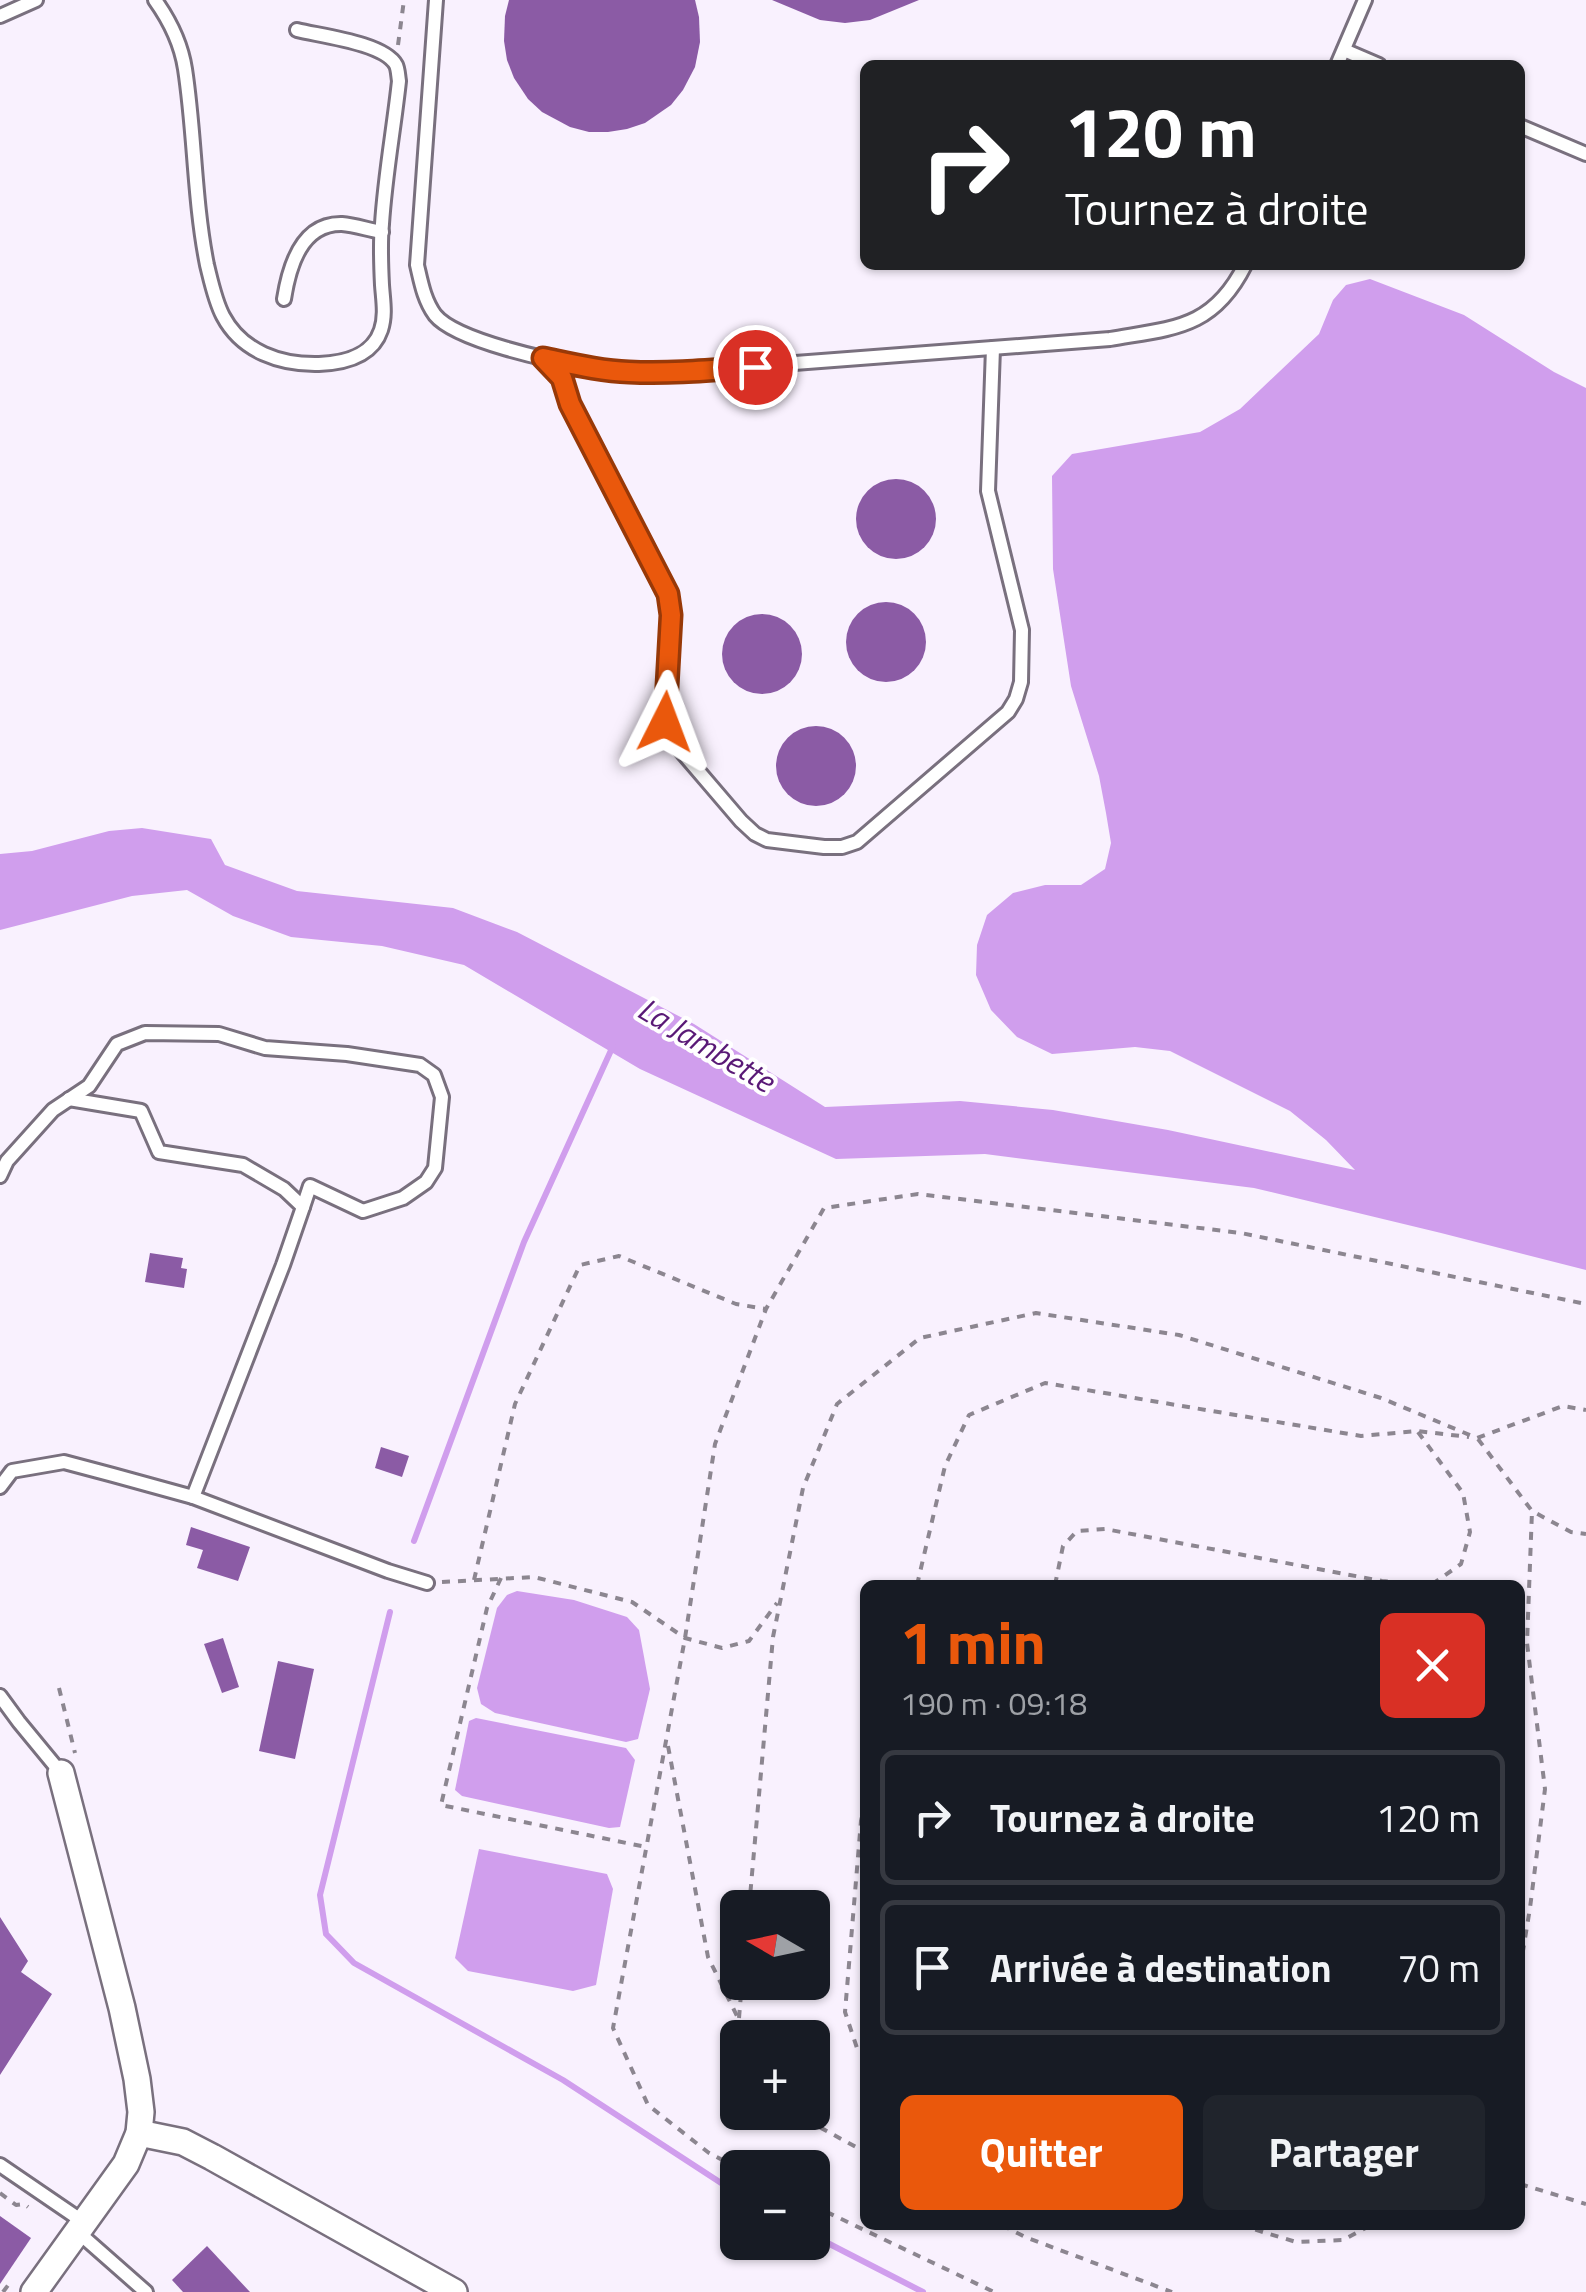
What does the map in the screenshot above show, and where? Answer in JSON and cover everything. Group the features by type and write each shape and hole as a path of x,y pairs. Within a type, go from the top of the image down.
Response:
{"street":[{"path":"24,2286 82,2228 126,2164 140,2133 137,2079 122,2008 62,1773"},
{"path":"140,2133 183,2142 203,2152 454,2292"}],"lane":[{"path":"0,16 36,0"},
{"path":"155,0 173,27 185,66 202,239 223,316 240,337 278,361 304,364 353,360 368,350 381,332 384,311 380,254 400,81 396,64 384,54 297,30"},
{"path":"436,0 417,264 423,292 437,317 464,335 588,368 664,373 1110,339 1176,328 1208,314 1242,270"},
{"path":"1339,60 1365,0"},
{"path":"1344,50 1367,60"},
{"path":"1525,128 1586,154"},
{"path":"284,299 296,252 326,226 343,224 382,232"},
{"path":"543,358 562,378 570,404 668,594 671,615 665,722 670,738 755,834 767,840 842,847 857,842 1008,712 1016,699 1022,630 988,491 993,348"},
{"path":"0,1176 7,1161 54,1110 88,1086 117,1044 145,1032 218,1034 265,1048 420,1064 434,1074 442,1097 435,1168 426,1182 403,1198 363,1211 310,1186 192,1498"},
{"path":"69,1099 142,1111 159,1152 243,1165 284,1189 303,1207"},
{"path":"0,1487 12,1471 64,1462 192,1498 427,1583"},
{"path":"0,1696 62,1773"},
{"path":"0,2165 82,2228 146,2292"}],"path":[{"path":"396,64 404,0"},
{"path":"720,2159 648,2105 613,2028 667,1742 715,1444 766,1310 824,1208 918,1194 1241,1233 1586,1304"},
{"path":"474,1580 515,1404 580,1265 619,1256 736,1304 766,1310"},
{"path":"751,1890 772,1637 803,1488 836,1404 920,1338 1036,1314 1179,1335 1381,1398 1477,1438 1532,1511 1571,1532 1586,1534"},
{"path":"917,1580 945,1466 968,1415 1045,1383 1361,1436 1417,1431 1477,1438 1562,1406 1586,1410"},
{"path":"1417,1431 1463,1492 1470,1532 1461,1564 1436,1580"},
{"path":"1525,1938 1545,1789 1527,1643 1532,1511"},
{"path":"1056,1580 1063,1546 1077,1530 1104,1528 1377,1580"},
{"path":"427,1583 534,1576 632,1602 685,1638 722,1648 749,1641 780,1599"},
{"path":"501,1578 487,1608 441,1805 646,1847"},
{"path":"667,1742 708,1956 739,2020"},
{"path":"860,1821 845,2012 860,2050"},
{"path":"739,2020 741,2000"},
{"path":"825,2130 860,2149"},
{"path":"1525,2186 1586,2204"},
{"path":"0,2194 29,2208"},
{"path":"830,2214 860,2228"},
{"path":"864,2230 994,2292"},
{"path":"1011,2230 1172,2292"},
{"path":"1256,2230 1296,2242 1343,2240 1362,2230"},
{"path":"3,2292 24,2286"}],"water":[{"name":"La Jambette","path":"1370,279 1464,315 1586,388 1586,1270 1254,1188 985,1154 836,1159 640,1069 464,965 382,946 291,937 233,916 187,890 132,896 0,930 0,854 142,828 211,839 225,865 297,891 453,908 517,932 694,1024 825,1107 960,1101 1053,1110 1355,1170 1290,1111 1170,1051 1135,1047 1052,1054 1017,1037 991,1010 976,975 977,945 987,915 1013,893 1045,885 1081,885 1105,869 1111,843 1099,776 1071,686 1053,569 1052,476 1072,454 1200,432 1240,409 1319,334 1333,300 1346,285"},
{"path":"517,1591 574,1600 627,1617 639,1630 650,1689 638,1739 626,1742 495,1713 481,1704 477,1688 497,1608 507,1595"},
{"path":"476,1718 626,1748 635,1760 620,1827 609,1828 462,1796 455,1790 469,1721"},
{"path":"479,1849 607,1874 613,1889 596,1985 573,1991 468,1971 455,1958"}],"building":[{"path":"509,0 695,0 700,42 695,67 671,105 645,123 608,132 570,127 542,112 514,78 504,41"},
{"path":"772,0 919,0 870,20 845,23 820,20"},
{"path":"896,479 911,482 924,491 933,504 933,534 924,547 911,556 896,559 881,556 868,547 859,534 856,519 859,504 868,491 881,482"},
{"path":"886,602 901,605 914,614 923,627 923,657 914,670 901,679 886,682 871,679 858,670 849,657 846,642 849,627 858,614 871,605"},
{"path":"762,614 777,617 790,626 799,639 799,669 790,682 777,691 762,694 747,691 734,682 725,669 722,654 725,639 734,626 747,617"},
{"path":"816,726 831,729 844,738 853,751 853,781 844,794 831,803 816,806 801,803 788,794 779,781 776,766 779,751 788,738 801,729"},
{"path":"150,1253 183,1258 181,1268 187,1269 184,1288 145,1282"},
{"path":"381,1447 409,1456 402,1477 375,1468"},
{"path":"191,1527 250,1547 238,1581 197,1568 203,1550 186,1545"},
{"path":"223,1638 239,1687 222,1693 204,1644"},
{"path":"278,1661 314,1669 295,1759 259,1751"},
{"path":"0,1917 28,1961 21,1972 52,1994 0,2075"},
{"path":"0,2216 31,2238 0,2284"},
{"path":"207,2246 250,2292 183,2292 172,2280"}],"waterway":[{"path":"414,1541 524,1242 613,1046"},
{"path":"390,1612 320,1895 326,1934 354,1963 563,2080 720,2182"},
{"path":"830,2244 923,2292"}],"route":[{"path":"665,722 671,615 668,594 570,404 562,378 543,358 625,372 755,367"}]}
